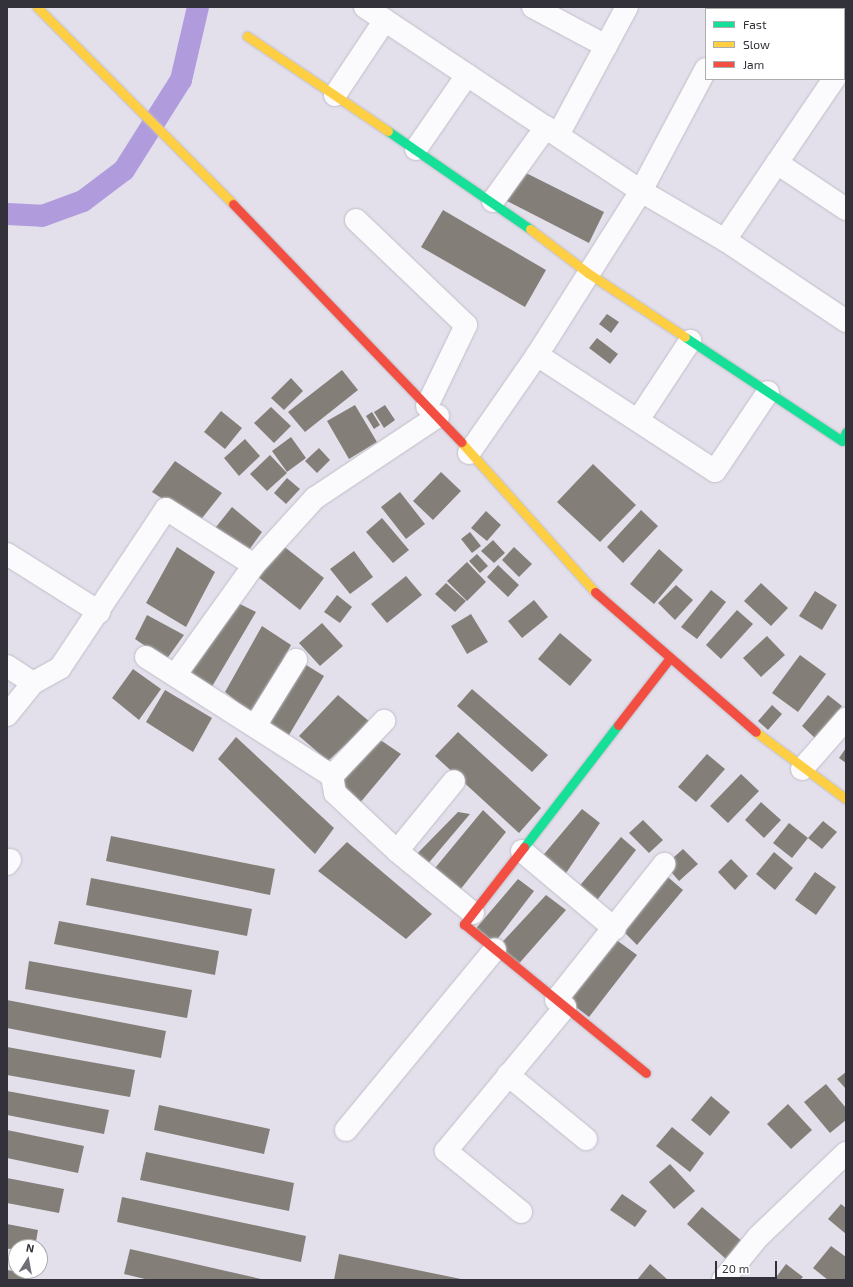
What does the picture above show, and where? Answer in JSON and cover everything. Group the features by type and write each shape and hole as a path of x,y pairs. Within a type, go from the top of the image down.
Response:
{"street":[{"path":"37,7 137,112 264,233 361,342 432,411 598,595 670,658 802,769 846,799"},
{"path":"365,7 641,191 725,240 846,321"},
{"path":"533,7 606,46"},
{"path":"493,201 552,131 606,46 627,7"},
{"path":"335,95 385,20"},
{"path":"247,36 493,201 588,273 690,341 842,441 846,432"},
{"path":"469,453 537,355 641,191 705,71"},
{"path":"416,150 467,75"},
{"path":"725,240 833,80"},
{"path":"777,163 846,209"},
{"path":"176,674 254,564 315,498 432,411 466,325 356,220"},
{"path":"638,420 690,341"},
{"path":"537,355 715,471 768,392"},
{"path":"7,715 33,683 60,668 99,612 166,509 254,564"},
{"path":"7,554 99,612"},
{"path":"146,658 176,674 332,776 335,793 397,851 473,913"},
{"path":"646,1073 464,924 670,658"},
{"path":"255,726 296,660"},
{"path":"7,666 33,683"},
{"path":"802,769 846,719"},
{"path":"332,776 384,721"},
{"path":"397,851 454,781"},
{"path":"522,851 614,929"},
{"path":"521,1212 446,1151 508,1075 614,929 664,864"},
{"path":"346,1130 495,949"},
{"path":"508,1075 586,1139"},
{"path":"723,1280 758,1238 846,1153"}],"building":[{"path":"512,166 604,212 589,243 497,196"},
{"path":"443,210 546,270 525,307 421,247"},
{"path":"607,314 619,322 611,333 599,324"},
{"path":"597,338 618,354 610,364 589,348"},
{"path":"342,370 358,390 305,432 288,412"},
{"path":"291,378 303,391 284,410 271,398"},
{"path":"355,405 377,442 349,459 327,421"},
{"path":"385,405 395,420 384,428 374,412"},
{"path":"271,407 291,426 274,443 254,423"},
{"path":"221,411 242,428 225,449 204,432"},
{"path":"372,412 380,425 374,429 366,416"},
{"path":"291,437 306,458 287,472 272,451"},
{"path":"245,439 260,456 239,476 224,458"},
{"path":"319,448 330,460 317,473 305,461"},
{"path":"270,455 287,473 267,491 250,474"},
{"path":"175,461 222,493 199,522 152,492"},
{"path":"593,464 636,505 600,542 557,502"},
{"path":"441,472 461,491 433,520 413,501"},
{"path":"287,478 300,489 286,504 274,493"},
{"path":"400,492 425,524 406,539 381,507"},
{"path":"232,507 262,532 244,557 212,532"},
{"path":"641,510 658,526 623,563 607,547"},
{"path":"486,511 501,525 487,541 471,528"},
{"path":"382,518 409,550 393,563 366,532"},
{"path":"470,532 481,546 472,553 461,539"},
{"path":"493,540 505,553 494,563 481,551"},
{"path":"277,541 324,578 300,610 253,573"},
{"path":"177,547 215,572 186,627 146,603"},
{"path":"514,547 532,564 519,577 502,560"},
{"path":"659,549 683,570 654,604 630,584"},
{"path":"354,551 373,577 350,594 330,569"},
{"path":"477,554 488,566 480,573 469,561"},
{"path":"467,562 486,582 467,601 447,581"},
{"path":"498,565 519,585 508,597 487,577"},
{"path":"406,576 422,595 387,623 371,604"},
{"path":"446,583 466,601 455,612 435,594"},
{"path":"761,583 788,608 771,626 744,601"},
{"path":"676,585 693,600 675,620 658,603"},
{"path":"711,590 726,602 697,639 681,627"},
{"path":"815,591 837,605 822,630 799,616"},
{"path":"337,595 352,607 340,623 324,612"},
{"path":"534,600 548,617 522,638 508,621"},
{"path":"234,601 256,612 210,690 185,678"},
{"path":"737,610 753,624 721,659 706,645"},
{"path":"471,614 488,642 467,654 451,626"},
{"path":"147,615 184,635 166,660 135,639"},
{"path":"322,623 343,646 320,666 299,643"},
{"path":"262,626 291,645 253,715 225,692"},
{"path":"560,633 592,660 570,686 538,659"},
{"path":"767,636 785,655 761,677 743,658"},
{"path":"800,655 826,674 798,712 772,693"},
{"path":"303,663 324,676 286,740 267,725"},
{"path":"133,669 161,689 139,720 112,698"},
{"path":"472,689 548,755 532,772 457,706"},
{"path":"165,690 212,718 193,752 146,722"},
{"path":"338,695 370,722 328,761 299,736"},
{"path":"828,695 842,706 815,738 802,726"},
{"path":"772,705 782,714 768,730 758,721"},
{"path":"458,732 541,808 519,833 435,756"},
{"path":"373,735 401,754 359,804 333,786"},
{"path":"236,737 334,828 315,854 218,759"},
{"path":"846,748 846,763 839,758"},
{"path":"707,754 725,769 696,802 678,787"},
{"path":"741,774 759,791 728,823 710,806"},
{"path":"761,802 781,820 764,838 745,820"},
{"path":"582,809 600,823 562,879 540,859"},
{"path":"483,810 506,832 452,900 426,879"},
{"path":"458,812 470,814 421,872 409,862"},
{"path":"643,820 663,840 649,853 629,833"},
{"path":"823,821 837,832 822,849 808,838"},
{"path":"789,823 808,838 792,858 773,843"},
{"path":"111,836 275,869 270,895 106,861"},
{"path":"621,837 636,850 594,904 576,890"},
{"path":"347,842 432,914 406,939 318,871"},
{"path":"683,849 698,864 679,881 665,865"},
{"path":"774,852 793,868 775,890 756,874"},
{"path":"731,859 748,876 735,890 718,872"},
{"path":"815,872 836,887 816,915 795,900"},
{"path":"663,873 683,890 637,945 618,926"},
{"path":"91,878 252,909 247,936 86,905"},
{"path":"518,879 534,891 489,950 472,933"},
{"path":"546,895 566,910 516,967 494,951"},
{"path":"59,921 219,951 215,975 54,944"},
{"path":"611,936 637,955 589,1017 564,998"},
{"path":"29,961 192,990 187,1018 25,989"},
{"path":"7,1000 166,1031 161,1058 7,1028"},
{"path":"7,1047 135,1070 130,1097 7,1075"},
{"path":"846,1072 846,1089 837,1079"},
{"path":"826,1084 846,1108 846,1120 830,1133 804,1102"},
{"path":"7,1091 109,1110 104,1134 7,1115"},
{"path":"711,1096 730,1112 710,1136 691,1120"},
{"path":"788,1104 812,1130 791,1149 767,1124"},
{"path":"159,1105 270,1129 264,1154 154,1130"},
{"path":"672,1127 704,1153 690,1172 656,1146"},
{"path":"7,1130 84,1146 78,1173 7,1158"},
{"path":"146,1152 294,1183 289,1211 140,1180"},
{"path":"670,1164 695,1191 674,1209 649,1182"},
{"path":"7,1178 64,1189 59,1213 7,1203"},
{"path":"622,1194 647,1211 635,1227 610,1210"},
{"path":"122,1197 306,1236 301,1262 117,1222"},
{"path":"841,1204 846,1208 846,1234 828,1219"},
{"path":"702,1207 743,1242 727,1260 687,1224"},
{"path":"7,1224 38,1230 36,1239 8,1239 7,1249"},
{"path":"831,1246 846,1257 846,1280 828,1280 813,1268"},
{"path":"130,1249 261,1280 149,1280 124,1274"},
{"path":"339,1254 461,1279 461,1280 334,1280"},
{"path":"650,1264 668,1280 637,1280"},
{"path":"786,1264 803,1277 800,1280 774,1280"},
{"path":"7,1270 8,1279 29,1279 29,1280 7,1280"}],"waterway":[{"path":"7,214 42,216 83,201 124,170 181,80 198,7"}],"traffic: fast":[{"path":"388,131 530,229"},
{"path":"685,337 842,441 846,432"},
{"path":"524,847 618,725"}],"traffic: slow":[{"path":"37,7 233,204"},
{"path":"247,36 388,131"},
{"path":"530,229 588,273 685,337"},
{"path":"461,442 595,592"},
{"path":"756,732 846,799"}],"traffic: jam":[{"path":"233,204 461,442"},
{"path":"595,592 756,732"},
{"path":"618,725 670,658"},
{"path":"524,847 464,924 646,1073"}]}
